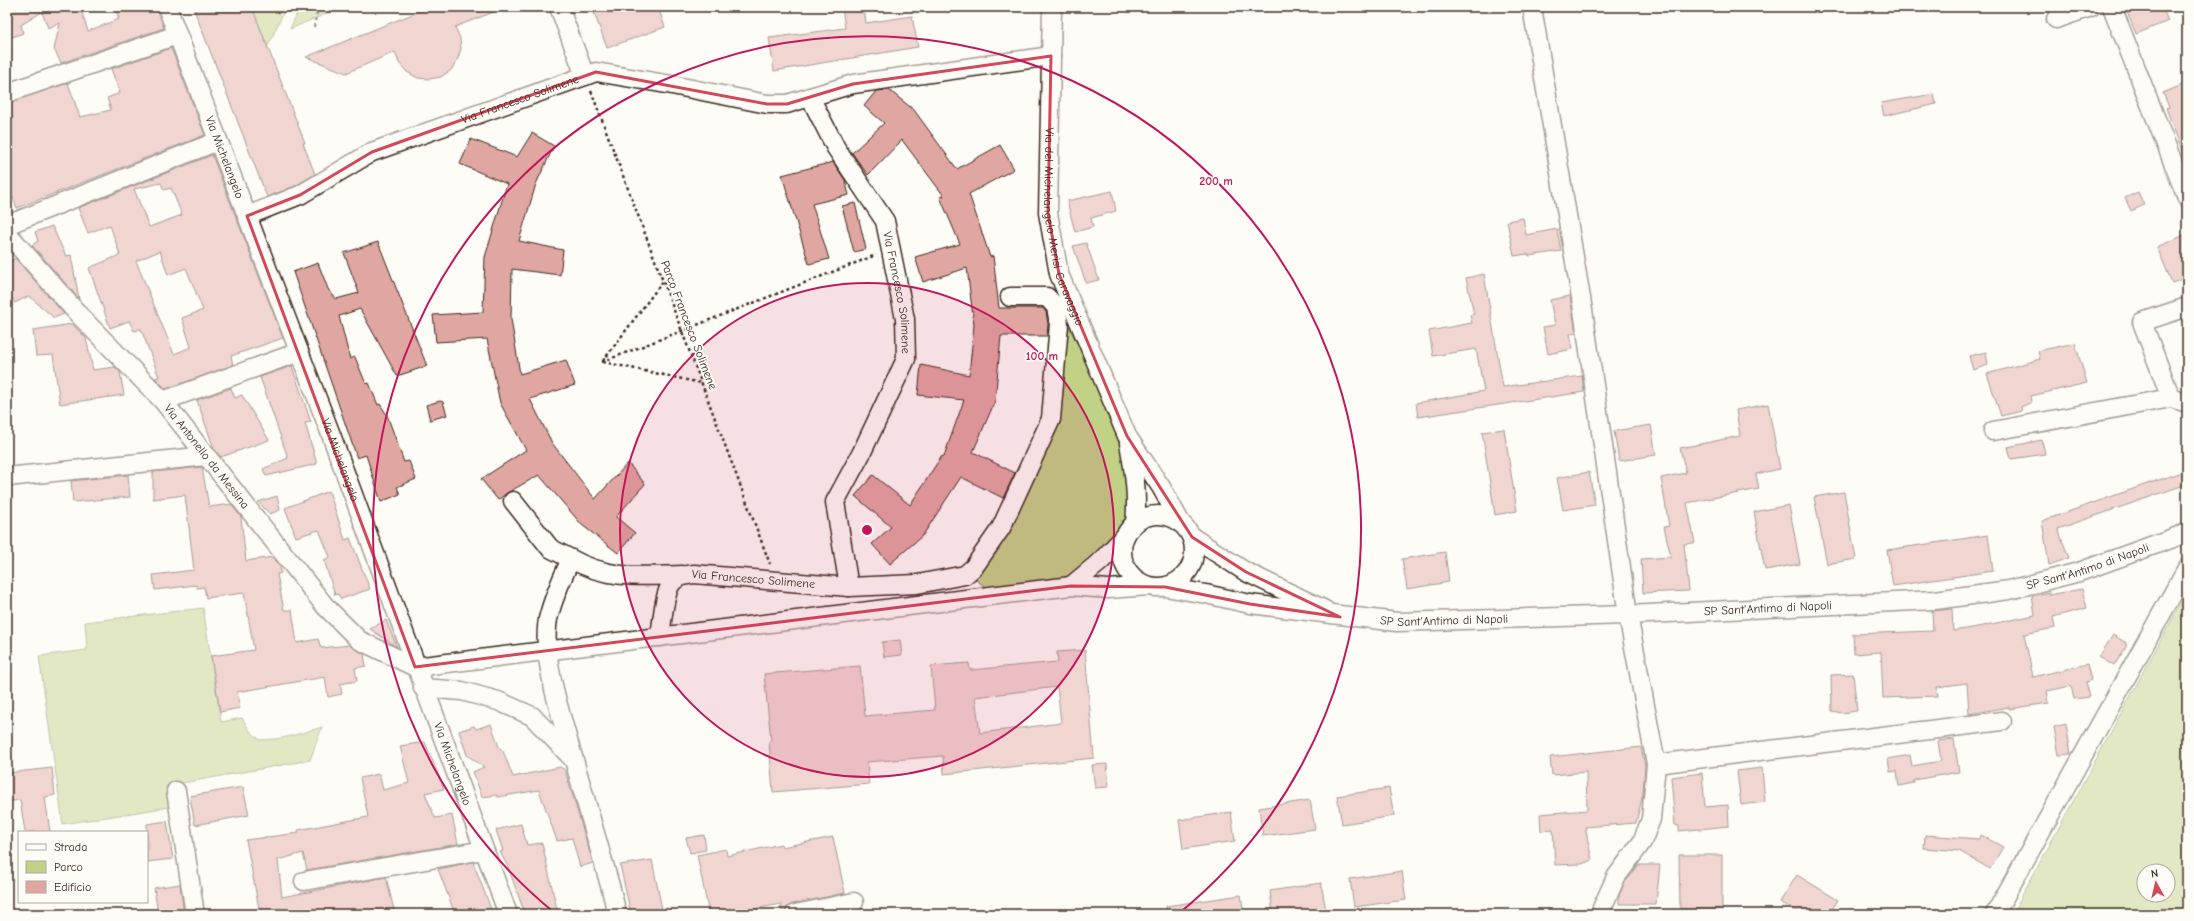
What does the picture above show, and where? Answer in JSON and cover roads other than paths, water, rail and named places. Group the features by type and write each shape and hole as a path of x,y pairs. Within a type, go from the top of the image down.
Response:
{"street":[{"name":"Via Michelangelo","path":"167,7 299,352 508,914"},
{"path":"559,7 585,76"},
{"name":"Via del Michelangelo Merisi Caravaggio","path":"1052,7 1048,213 1059,274 1128,436 1161,487 1181,523"},
{"path":"1532,7 1583,310 1628,615 1656,764 1651,819 1642,842 1616,878 1602,908 1602,914"},
{"path":"2056,19 2091,7"},
{"path":"2112,7 2187,198"},
{"path":"7,93 177,35"},
{"name":"Via Francesco Solimene","path":"247,216 276,203 300,196 372,152 596,72 672,84 767,104 787,104 853,84 1051,56"},
{"name":"Via Francesco Solimene","path":"810,97 836,148 885,221 905,319 906,359 861,454 835,502 849,587"},
{"path":"7,225 218,141"},
{"name":"Via Antonello da Messina","path":"7,233 79,315 163,401 325,606 359,640 415,666"},
{"name":"Via Francesco Solimene","path":"513,501 550,548 588,568 608,574 694,574 849,587 916,584 964,576 974,567 1001,528 1051,419 1059,324 1056,307 1047,297 1010,297"},
{"path":"1992,431 2179,400 2142,322 2187,307"},
{"path":"163,401 299,352"},
{"name":"Via del Michelangelo Merisi Caravaggio","path":"1128,436 1136,481 1137,506 1130,530"},
{"path":"7,477 206,456"},
{"path":"415,666 1071,586 1108,588 1157,586 1179,580 1190,568 1194,553 1192,538 1181,523 1163,515 1148,517 1130,530 1101,561 1071,586"},
{"path":"1130,530 1122,548 1123,561 1129,572 1138,581 1157,586"},
{"name":"SP Sant'Antimo di Napoli","path":"1157,586 1250,604 1340,617 1397,622 1628,615 1935,600 2009,590 2079,572 2187,533"},
{"name":"SP Sant'Antimo di Napoli","path":"1192,538 1246,572 1340,617"},
{"path":"571,559 560,581 552,604 548,621 546,651 574,760 617,914"},
{"path":"1995,914 2187,568"},
{"name":"Via Francesco Solimene","path":"660,637 668,591 671,583 682,575"},
{"path":"423,688 462,691 498,701 532,716 574,760"},
{"path":"1656,764 2002,721"},
{"path":"176,791 195,914"},
{"path":"304,881 484,850"},
{"path":"795,914 854,902"}]}
